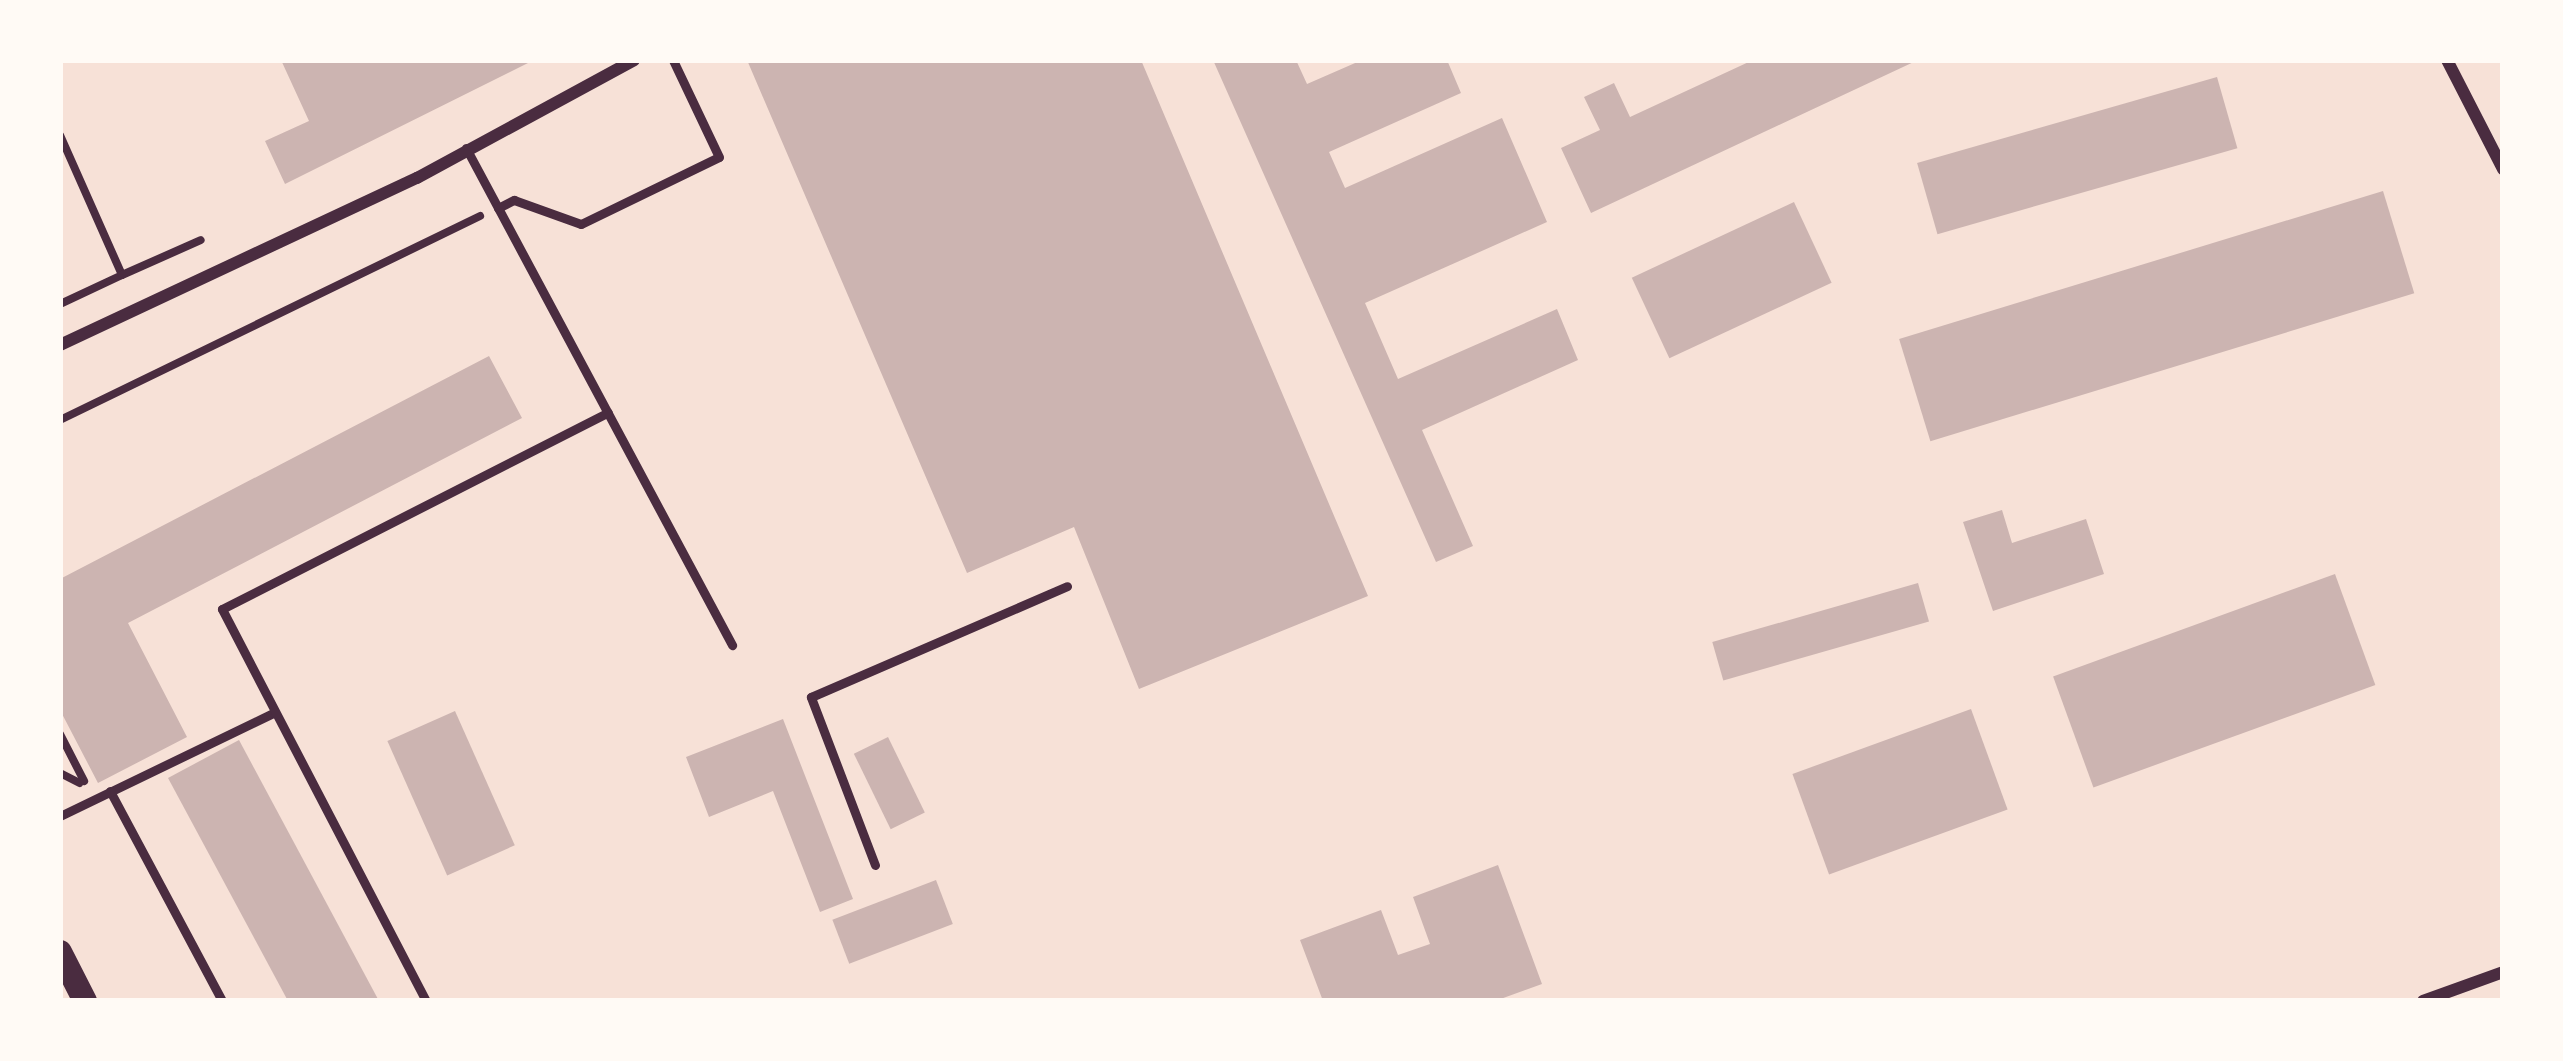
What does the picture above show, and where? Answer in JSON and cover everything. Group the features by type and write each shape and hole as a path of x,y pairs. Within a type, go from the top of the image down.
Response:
{"main road":[{"path":"60,952 85,1001"}],"street":[{"path":"60,345 466,148 634,60"},
{"path":"2447,60 2503,169"},
{"path":"2423,1001 2503,972"}],"lane":[{"path":"497,208 514,200 581,224 719,157 673,60"},
{"path":"466,148 732,645"},
{"path":"426,1001 222,609 608,412"},
{"path":"875,865 811,697 1067,586"},
{"path":"60,816 273,713"},
{"path":"110,791 222,1001"}],"path":[{"path":"60,135 122,275"},
{"path":"60,420 497,208"},
{"path":"60,304 201,240"},
{"path":"60,734 88,788"}],"building":[{"path":"281,60 534,60 285,184 265,141 309,121"},
{"path":"747,60 1141,60 1368,596 1139,689 1074,527 967,573"},
{"path":"1213,60 1296,60 1307,84 1362,60 1447,60 1461,93 1329,152 1345,188 1502,118 1547,222 1365,303 1398,379 1557,309 1578,360 1422,430 1473,546 1436,562"},
{"path":"1753,60 1918,60 1591,213 1561,148 1600,130 1584,97 1614,83 1630,117"},
{"path":"2217,77 2237,148 1937,234 1917,163"},
{"path":"2383,191 2414,293 1930,441 1899,339"},
{"path":"1794,202 1832,283 1669,358 1632,278"},
{"path":"489,356 522,418 128,623 187,737 98,783 60,710 60,579"},
{"path":"2002,510 2012,543 2086,519 2104,574 1993,611 1963,522"},
{"path":"2335,574 2375,685 2093,787 2053,677"},
{"path":"1918,583 1929,621 1723,680 1712,642"},
{"path":"1971,709 2008,810 1829,875 1792,774"},
{"path":"455,711 515,845 447,875 387,741"},
{"path":"783,719 853,899 820,912 773,791 709,817 686,757"},
{"path":"888,737 925,812 891,829 854,754"},
{"path":"239,740 379,1001 288,1001 168,778"},
{"path":"1498,865 1542,984 1495,1001 1323,1001 1300,940 1381,910 1398,955 1430,944 1413,897"},
{"path":"936,880 953,924 849,964 832,920"}]}
